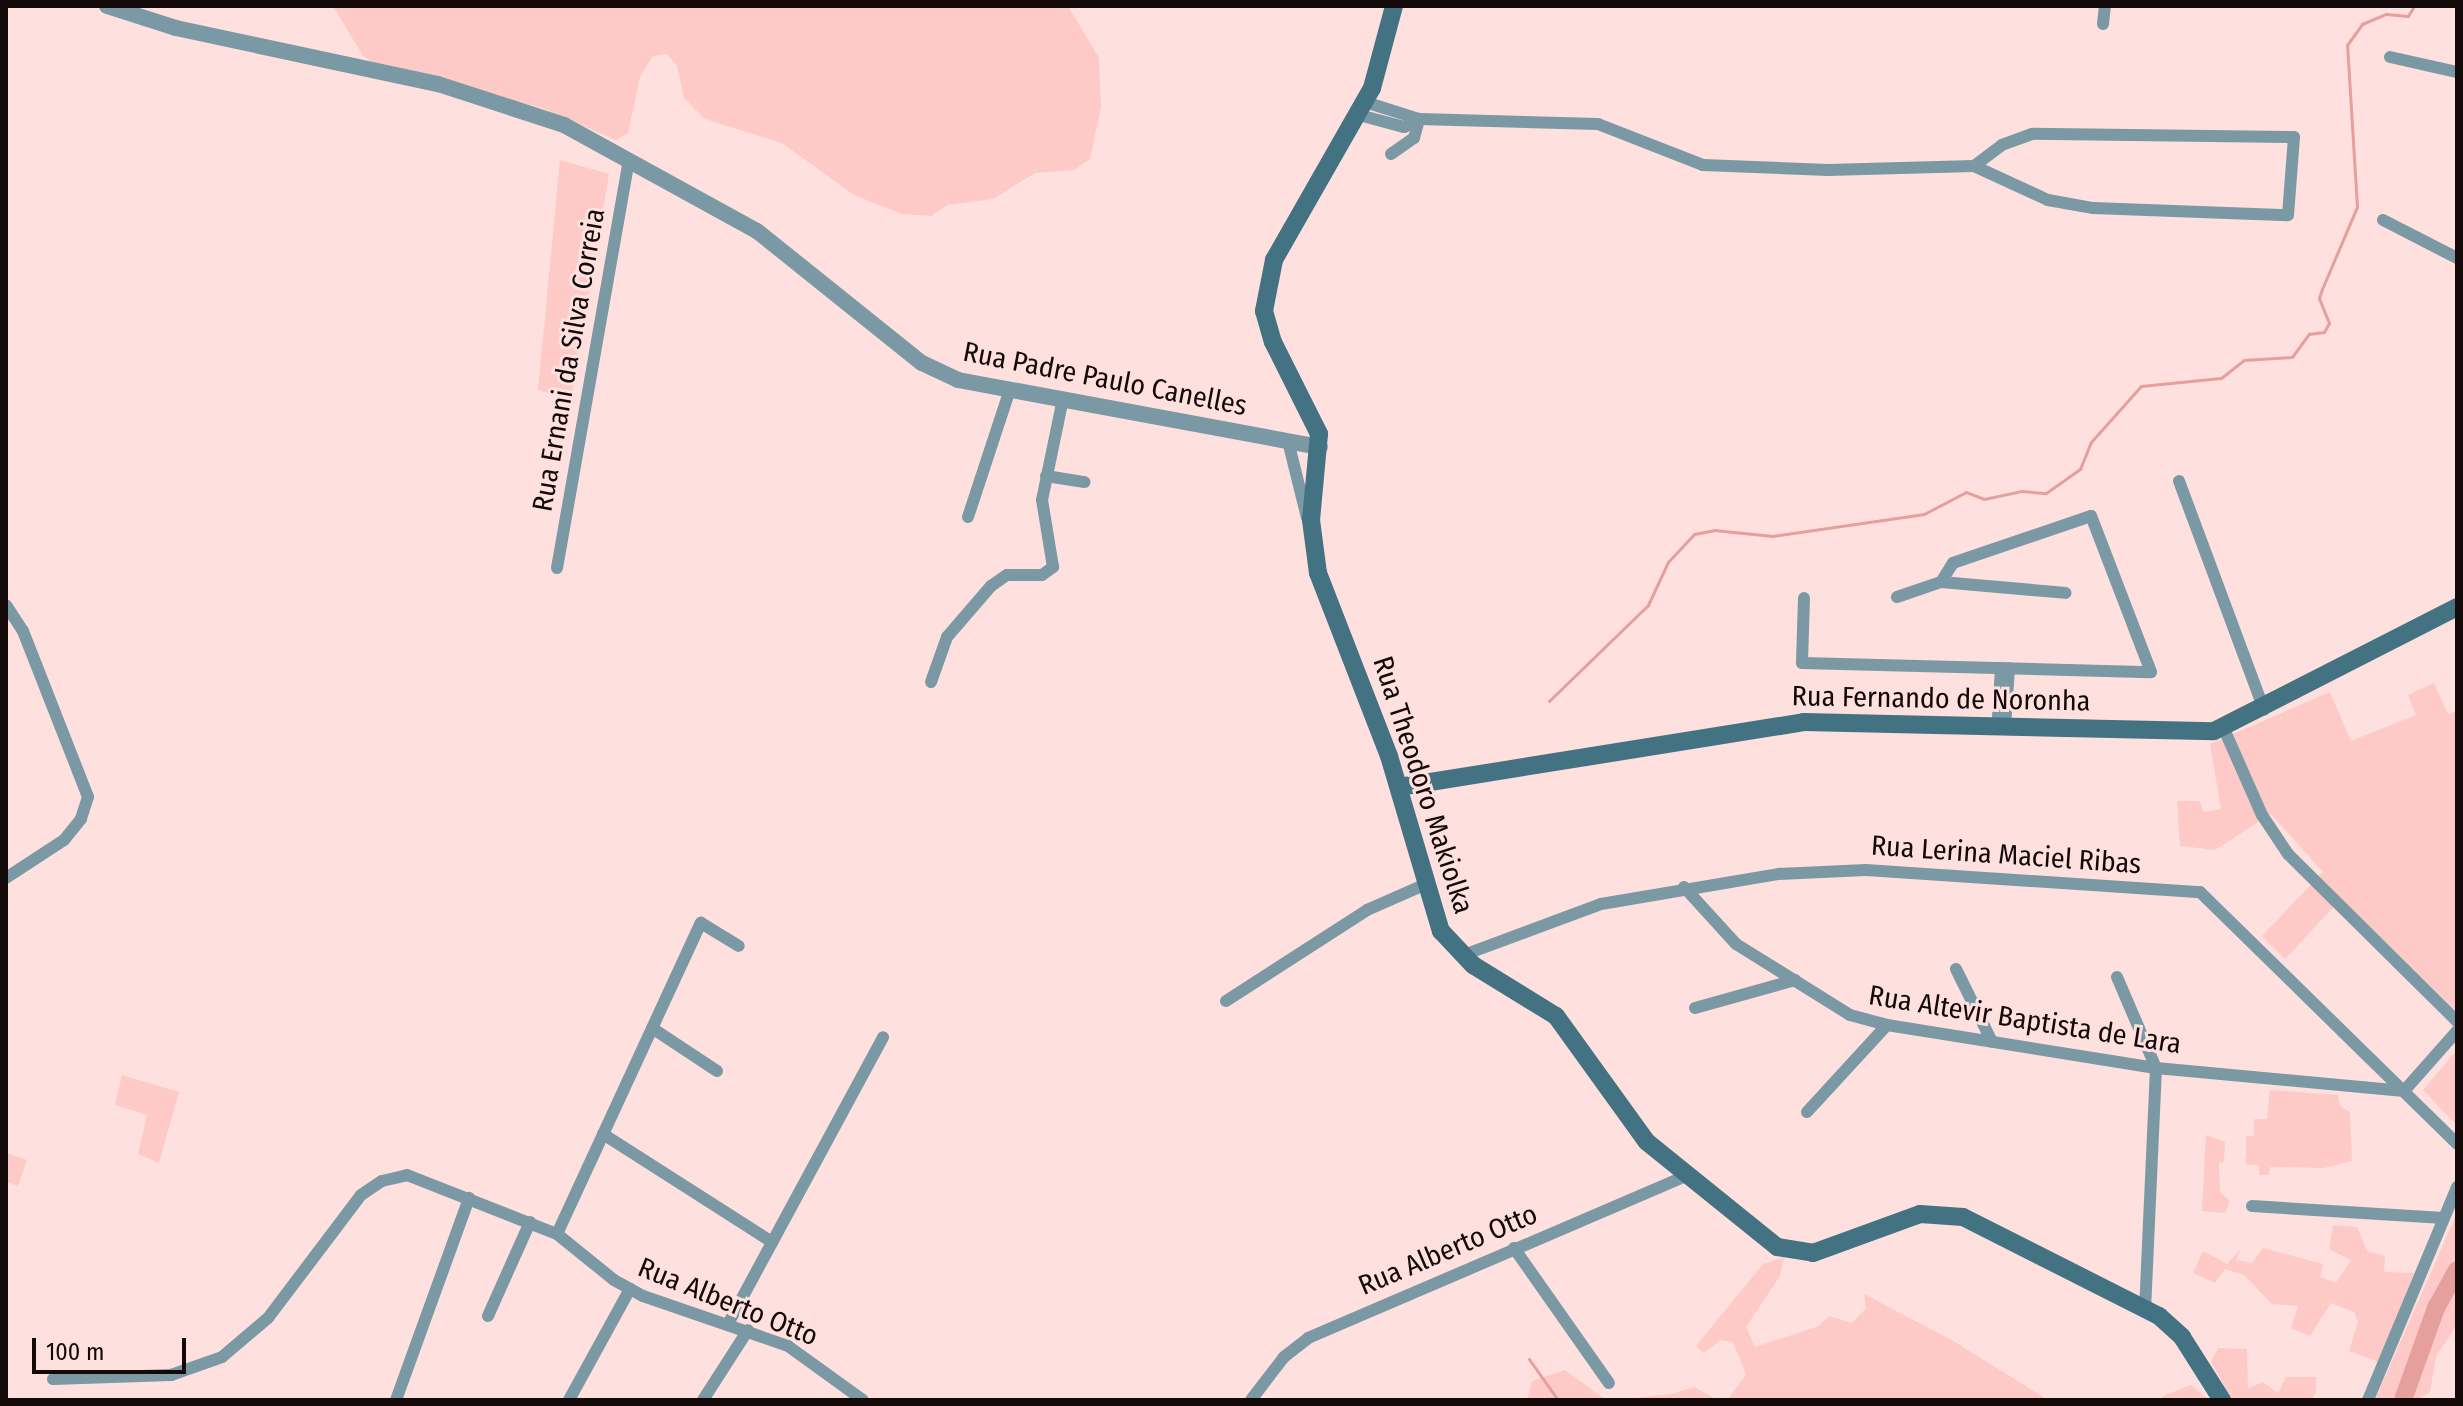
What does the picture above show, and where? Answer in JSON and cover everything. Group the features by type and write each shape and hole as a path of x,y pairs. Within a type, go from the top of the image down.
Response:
{"main road":[{"name":"Rua Theodoro Makiolka","path":"1394,6 1362,108 1274,260 1264,294 1273,342 1314,420 1320,447 1312,536 1321,584 1399,787 1441,931 1461,956 1566,1025 1638,1133 1766,1240 1790,1252 1826,1251 1906,1218 1949,1214 1981,1224 2145,1307 2182,1337 2222,1400"},
{"name":"Rua Fernando de Noronha","path":"1399,787 1781,724 2224,729 2457,607"}],"street":[{"path":"2103,24 2105,6"},
{"name":"Rua Padre Paulo Canelles","path":"115,7 176,28 491,99 564,125 772,241 935,371 1010,389 1320,447"},
{"path":"2390,57 2457,72"},
{"path":"1362,108 1404,127 1419,119 1598,124 1686,161 1717,166 1974,166 2070,206 2288,215 2294,137 2032,134 2002,145 1974,166"},
{"path":"1391,154 1414,138 1419,119"},
{"name":"Rua Ernani da Silva Correia","path":"557,568 629,161"},
{"path":"2383,220 2457,258"},
{"path":"968,517 1010,389"},
{"path":"931,682 947,637 991,586 1007,575 1042,575 1053,567 1042,509 1063,399"},
{"path":"1288,441 1312,536"},
{"path":"1046,476 1085,482"},
{"path":"2179,481 2264,710"},
{"path":"1804,598 1802,663 2151,672 2091,516 1953,563 1941,582"},
{"path":"1897,597 1941,582 2066,593"},
{"path":"6,605 26,639 88,797 81,819 64,840 6,878"},
{"path":"2001,727 2005,668"},
{"path":"2224,729 2262,815 2288,854 2457,1021"},
{"name":"Rua Lerina Maciel Ribas","path":"1461,956 1575,910 1684,887 1779,874 1866,870 2200,892 2457,1144"},
{"path":"1226,1001 1367,910 1426,884"},
{"name":"Rua Altevir Baptista de Lara","path":"1684,887 1729,939 1857,1019 2156,1068 2404,1091"},
{"path":"557,1234 701,923 739,946"},
{"path":"1956,969 1992,1042"},
{"path":"2117,977 2156,1068 2145,1307"},
{"path":"1695,1008 1795,980"},
{"path":"1807,1112 1887,1025"},
{"path":"652,1028 717,1071"},
{"path":"2404,1091 2457,1031"},
{"path":"728,1324 883,1037"},
{"path":"603,1134 772,1242"},
{"name":"Rua Alberto Otto","path":"1251,1400 1284,1357 1308,1338 1686,1176"},
{"name":"Rua Alberto Otto","path":"53,1379 171,1375 222,1357 268,1318 346,1210 382,1181 421,1177 557,1234 630,1289 748,1330 803,1354 863,1400"},
{"path":"2368,1400 2457,1187"},
{"path":"396,1400 469,1198"},
{"path":"2252,1206 2444,1218"},
{"path":"488,1316 530,1222"},
{"path":"1514,1248 1609,1383"},
{"path":"569,1400 630,1289"},
{"path":"703,1400 748,1330"}],"shaded area":[{"path":"333,6 1068,6 1099,58 1101,107 1090,159 1074,170 1035,173 993,199 947,205 931,216 902,214 854,195 782,143 705,119 684,98 677,66 667,54 653,56 640,77 628,133 616,140 542,108 379,66 363,56"},
{"path":"560,160 609,174 571,400 538,390"},
{"path":"2434,683 2448,714 2457,711 2457,1012 2341,899 2285,959 2262,936 2323,872 2271,814 2215,850 2180,846 2177,801 2199,801 2204,812 2221,809 2210,744 2330,692 2351,741 2416,715 2408,695"},
{"path":"2457,1050 2457,1125 2423,1090"},
{"path":"122,1075 179,1092 159,1163 138,1154 147,1115 115,1105"},
{"path":"2270,1090 2338,1095 2340,1106 2350,1112 2352,1161 2324,1168 2270,1167 2269,1175 2259,1175 2259,1165 2246,1164 2246,1136 2254,1136 2254,1119 2267,1119"},
{"path":"2206,1135 2225,1142 2224,1162 2219,1163 2220,1192 2230,1201 2225,1213 2202,1211"},
{"path":"6,1153 27,1160 18,1186 6,1182"},
{"path":"2457,1213 2457,1325 2436,1356 2430,1392 2418,1400 2375,1400"},
{"path":"2333,1225 2357,1227 2367,1251 2385,1256 2384,1272 2414,1273 2379,1362 2349,1351 2358,1322 2354,1312 2331,1303 2310,1336 2291,1328 2298,1306 2272,1304 2244,1275 2225,1269 2215,1283 2193,1273 2203,1251 2227,1264 2241,1249 2236,1260 2252,1263 2263,1248 2323,1264 2320,1277 2336,1283 2351,1260 2329,1249"},
{"path":"1784,1257 1780,1276 1746,1327 1755,1347 1819,1326 1829,1316 1852,1323 1866,1308 1864,1294 1955,1342 2048,1400 1727,1400 1746,1375 1733,1342 1721,1340 1703,1353 1696,1346 1763,1264"},
{"path":"2218,1348 2247,1349 2248,1388 2263,1382 2278,1393 2286,1377 2316,1377 2316,1393 2311,1400 2232,1400 2211,1362"},
{"path":"1565,1370 1606,1400 1527,1400 1532,1381"},
{"path":"2191,1385 2209,1400 2160,1400 2163,1396"},
{"path":"1694,1387 1718,1400 1615,1400 1671,1394"}],"waterway":[{"path":"1549,701 1648,605 1668,562 1694,534 1714,530 1773,536 1924,514 1966,492 1984,499 2021,491 2046,493 2080,469 2091,442 2141,386 2221,378 2244,360 2292,357 2309,334 2324,332 2329,323 2319,298 2357,207 2347,45 2362,24 2386,14 2408,16 2414,6"},
{"path":"2403,1400 2436,1308 2457,1270"},
{"path":"1529,1359 1558,1400"}]}
